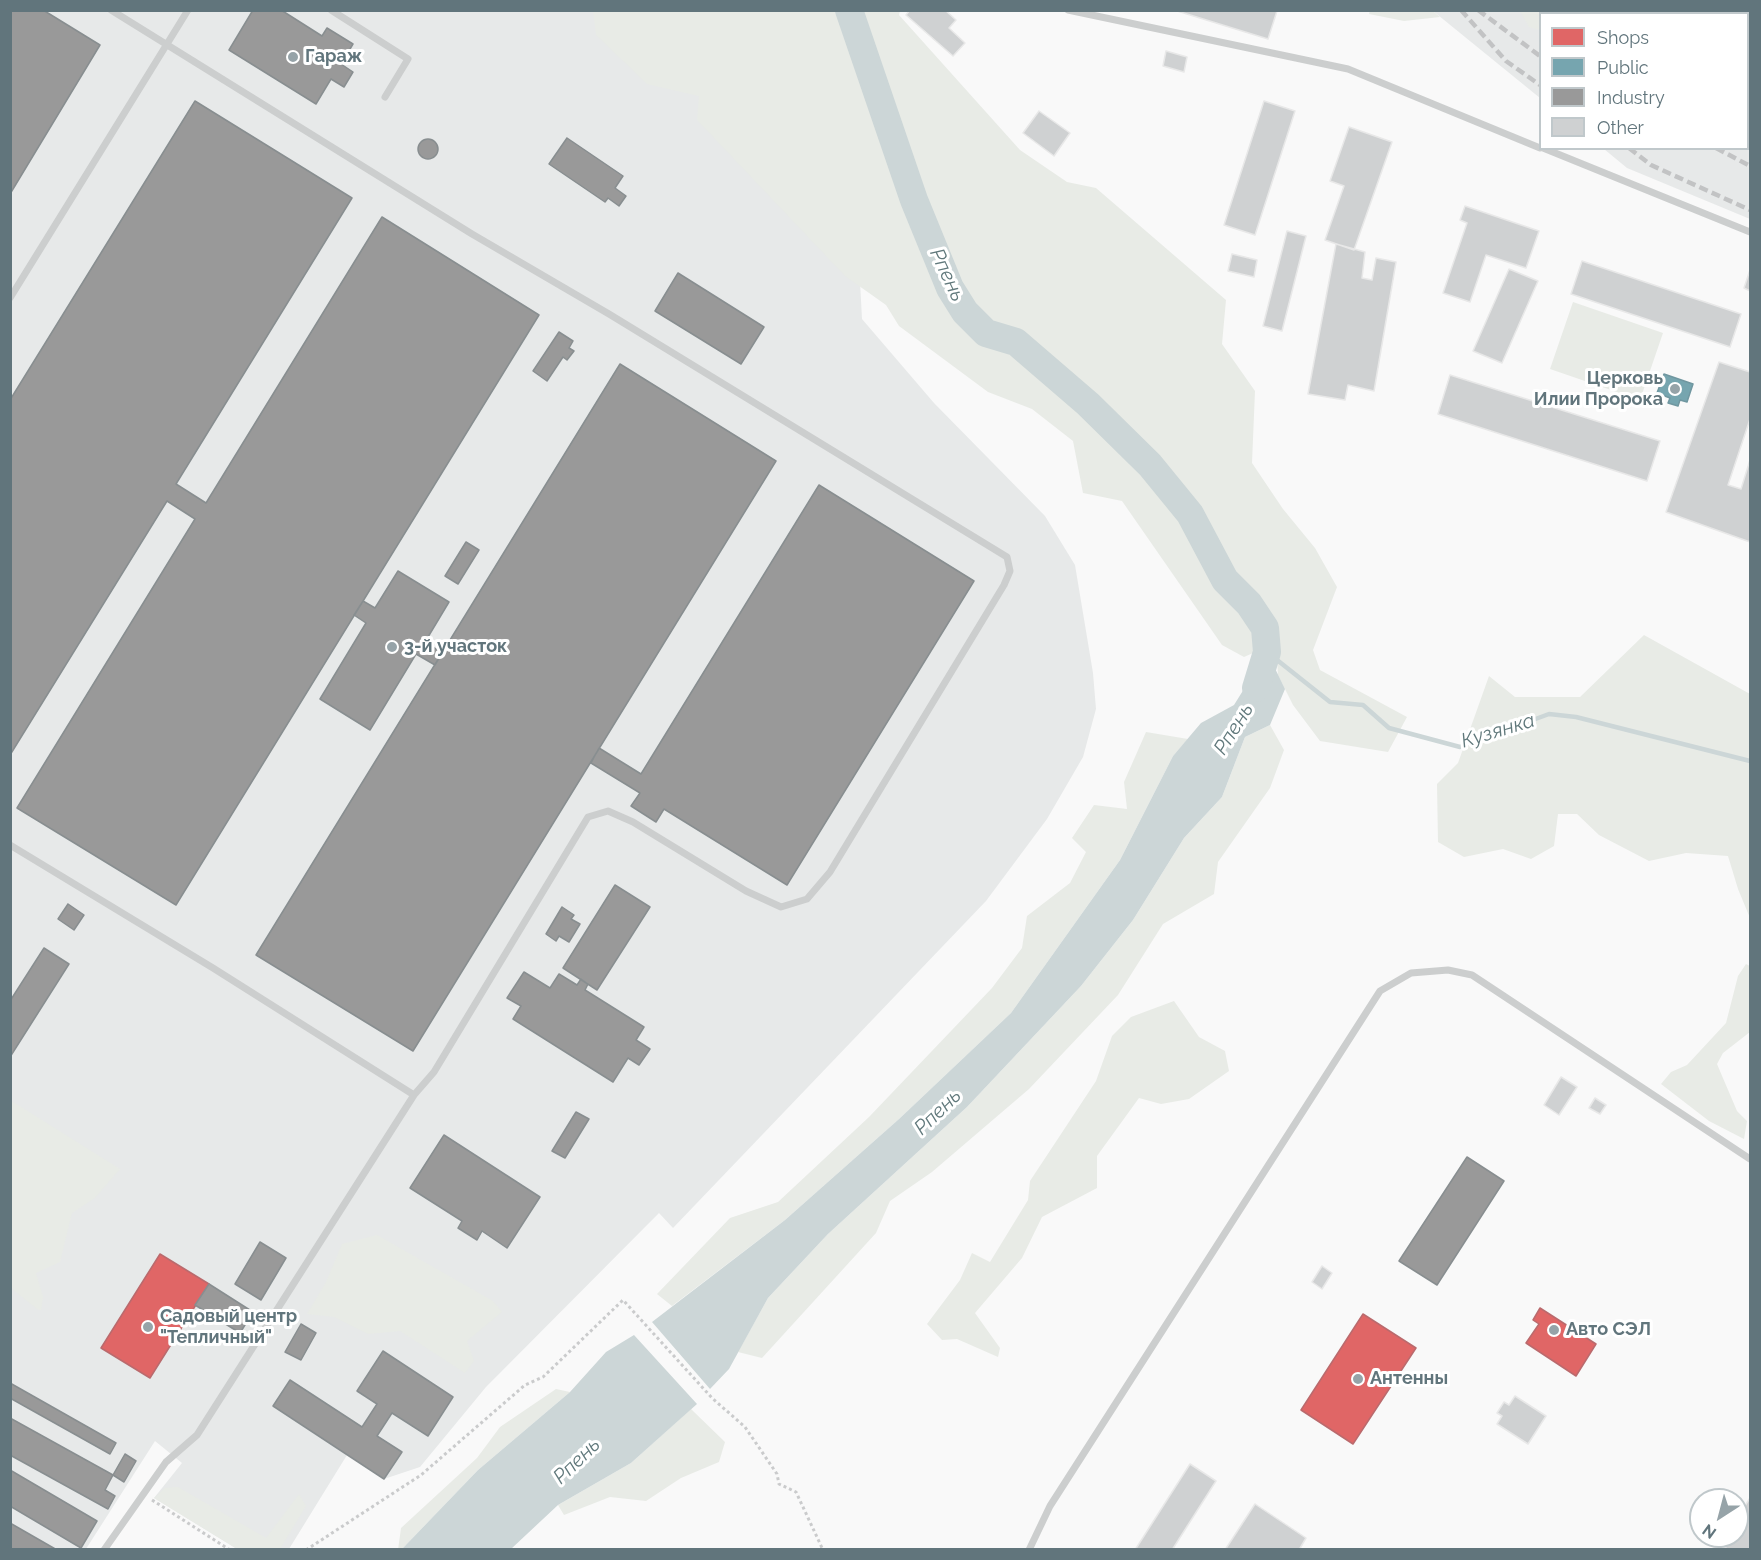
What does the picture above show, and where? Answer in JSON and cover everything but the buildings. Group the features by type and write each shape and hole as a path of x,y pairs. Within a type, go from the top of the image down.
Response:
{"lane":[{"path":"104,1550 166,1462 197,1435 414,1095 434,1072 588,817 608,811 633,822 746,891 780,907 807,899 830,872 1004,585 1010,571 1007,557 609,314 472,234 111,10"},
{"path":"10,298 188,10"},
{"path":"331,10 408,59 385,97"},
{"path":"1068,10 1348,69 1539,147"},
{"path":"1547,150 1750,232"},
{"path":"10,845 213,968 414,1095"},
{"path":"1029,1550 1050,1506 1380,991 1411,973 1448,970 1472,975 1750,1159"}],"path":[{"path":"306,1550 421,1475 525,1384 543,1377 623,1300 712,1398 745,1426 777,1474 779,1484 796,1492 823,1550"},
{"path":"143,1494 230,1550"}],"shaded area":[{"path":"1370,10 1433,11 1440,17 1404,21 1369,14"},
{"path":"1648,10 1652,12 1539,12 1539,30 1529,27 1520,11"},
{"path":"1669,10 1750,11 1750,61 1749,12 1668,12"},
{"path":"11,11 743,11 856,206 862,319 934,403 1045,516 1075,565 1093,673 1096,709 1083,757 1047,819 986,901 673,1228 659,1213 486,1387 420,1467 384,1479 347,1455 289,1549 237,1549 154,1498 182,1463 155,1441 86,1549 11,1550"},
{"path":"593,11 900,11 899,15 1020,150 1067,182 1096,188 1226,300 1222,344 1255,391 1252,463 1283,509 1315,548 1337,587 1313,650 1320,670 1407,717 1388,752 1320,741 1293,705 1278,675 1276,643 1244,657 1222,645 1122,501 1083,493 1073,441 1032,409 988,392 899,326 886,305 845,276 697,120 699,96 647,84 596,35"},
{"path":"1433,11 1750,11 1750,219 1627,168 1605,150 1749,150 1749,12 1539,12 1539,97"},
{"path":"1573,302 1663,333 1640,400 1550,369"},
{"path":"1644,635 1750,694 1750,918 1728,856 1686,853 1649,861 1599,835 1577,814 1558,814 1554,846 1531,859 1503,849 1464,857 1438,842 1437,784 1458,763 1489,676 1515,697 1580,697"},
{"path":"1270,725 1284,750 1270,788 1218,862 1214,894 1163,924 1118,995 1029,1089 932,1172 890,1201 876,1233 762,1358 738,1352 768,1298 828,1234 967,1107 1081,986 1133,920 1184,838 1222,797 1245,737"},
{"path":"1146,732 1188,739 1173,756 1120,860 1011,1013 899,1119 785,1220 672,1306 657,1294 730,1218 778,1202 869,1117 992,988 1022,948 1027,916 1070,883 1086,852 1072,838 1094,805 1127,809 1124,782"},
{"path":"1746,964 1750,966 1750,1032 1723,1053 1717,1064 1737,1111 1747,1121 1744,1139 1709,1121 1661,1084 1671,1072 1687,1065 1726,1023 1738,976"},
{"path":"1174,1001 1199,1037 1225,1051 1229,1071 1189,1099 1161,1104 1139,1098 1097,1156 1097,1188 1042,1217 1022,1258 975,1313 1000,1348 998,1357 957,1339 942,1340 927,1324 960,1280 972,1253 990,1262 1028,1200 1030,1181 1096,1081 1112,1036 1131,1017"},
{"path":"10,1100 120,1169 95,1198 72,1213 60,1262 36,1273 43,1297 41,1310 11,1288"},
{"path":"377,1235 493,1301 502,1312 467,1341 474,1361 465,1373 400,1331 368,1334 334,1317 307,1314 326,1282 342,1244"},
{"path":"556,1389 570,1392 478,1470 402,1549 398,1550 401,1528 477,1458 500,1427"},
{"path":"691,1409 725,1442 719,1462 681,1478 646,1501 610,1497 564,1515 558,1505 631,1463"},
{"path":"178,1487 266,1538 299,1494 306,1506 280,1549 237,1549 154,1498 165,1488"}],"water":[{"path":"1267,652 1285,689 1270,725 1245,737 1222,797 1184,838 1133,920 1081,986 967,1107 828,1234 768,1298 729,1369 710,1389 652,1322 785,1220 899,1119 1011,1013 1120,860 1173,756 1201,723 1234,705"},
{"path":"634,1335 697,1404 631,1463 558,1505 511,1549 402,1549 478,1470 570,1392 606,1352"}],"waterway":[{"name":"Рпень","path":"849,10 914,200 950,288 965,312 986,333 1016,342 1088,404 1150,465 1190,514 1225,580 1249,604 1265,628 1267,652 1256,688"},
{"name":"Кузянка","path":"1267,652 1330,702 1363,705 1389,728 1460,747 1549,714 1576,717 1750,761"}],"railway":[{"path":"1461,10 1506,61 1539,84"},
{"path":"1478,10 1539,55"},
{"path":"1672,10 1676,12"},
{"path":"1632,150 1651,165 1750,210"},
{"path":"1720,150 1750,166"}],"place":[{"name":"Гараж","path":"293,57"},
{"name":"Церковь Илии Пророка","path":"1675,389"},
{"name":"3-й участок","path":"392,647"},
{"name":"Садовый центр \"Тепличный\"","path":"148,1327"},
{"name":"Авто СЭЛ","path":"1554,1330"},
{"name":"Антенны","path":"1358,1379"}]}
